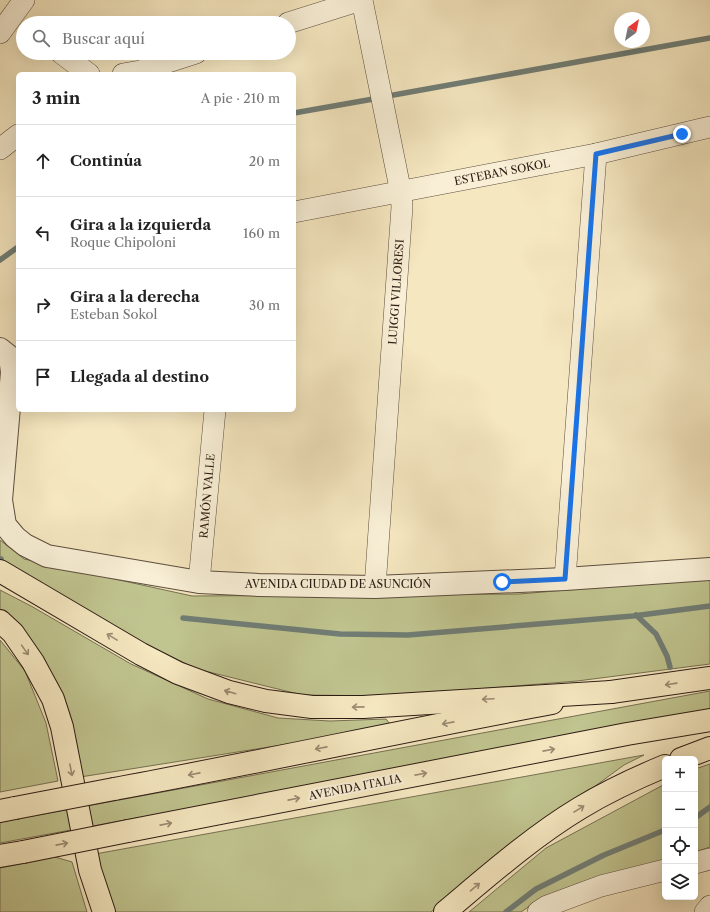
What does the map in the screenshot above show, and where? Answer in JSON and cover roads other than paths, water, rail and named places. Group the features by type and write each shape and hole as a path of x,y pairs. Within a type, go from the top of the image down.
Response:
{"main road":[{"path":"0,571 142,654 178,673 228,692 266,701 312,707 363,707 611,692"},
{"path":"0,621 13,633 33,662 53,699 62,727 90,870 104,912"},
{"path":"7,809 184,776 470,718 611,692 710,678"},
{"name":"AVENIDA ITALIA","path":"0,856 627,734 710,720"},
{"path":"689,756 710,748"},
{"path":"445,912 505,862 580,808 628,782 662,767"}],"street":[{"path":"9,21 24,0"},
{"path":"296,20 336,3 361,0"},
{"name":"LUIGGI VILLORESI","path":"361,0 401,192 402,207 375,587"},
{"path":"70,60 86,72"},
{"path":"134,72 174,60"},
{"name":"ESTEBAN SOKOL","path":"296,212 596,154 710,128"},
{"path":"0,149 16,137"},
{"path":"565,579 596,154"},
{"name":"AVENIDA CIUDAD DE ASUNCIÓN","path":"9,354 12,372 1,500 5,525 15,537 25,545 47,556 199,582 259,586 375,587 565,579 710,569"},
{"name":"RAMÓN VALLE","path":"199,582 215,412"},
{"path":"698,862 710,859"},
{"path":"538,912 547,906 601,886 662,871"},
{"path":"705,912 710,906"}],"waterway":[{"path":"388,96 710,38"},
{"path":"296,113 379,98"},
{"path":"0,260 16,248"},
{"path":"183,618 340,634 408,635 633,616 710,606"},
{"path":"636,615 656,634 667,656 670,667"},
{"path":"698,816 710,807"},
{"path":"506,912 536,889 604,855 662,831"}]}
